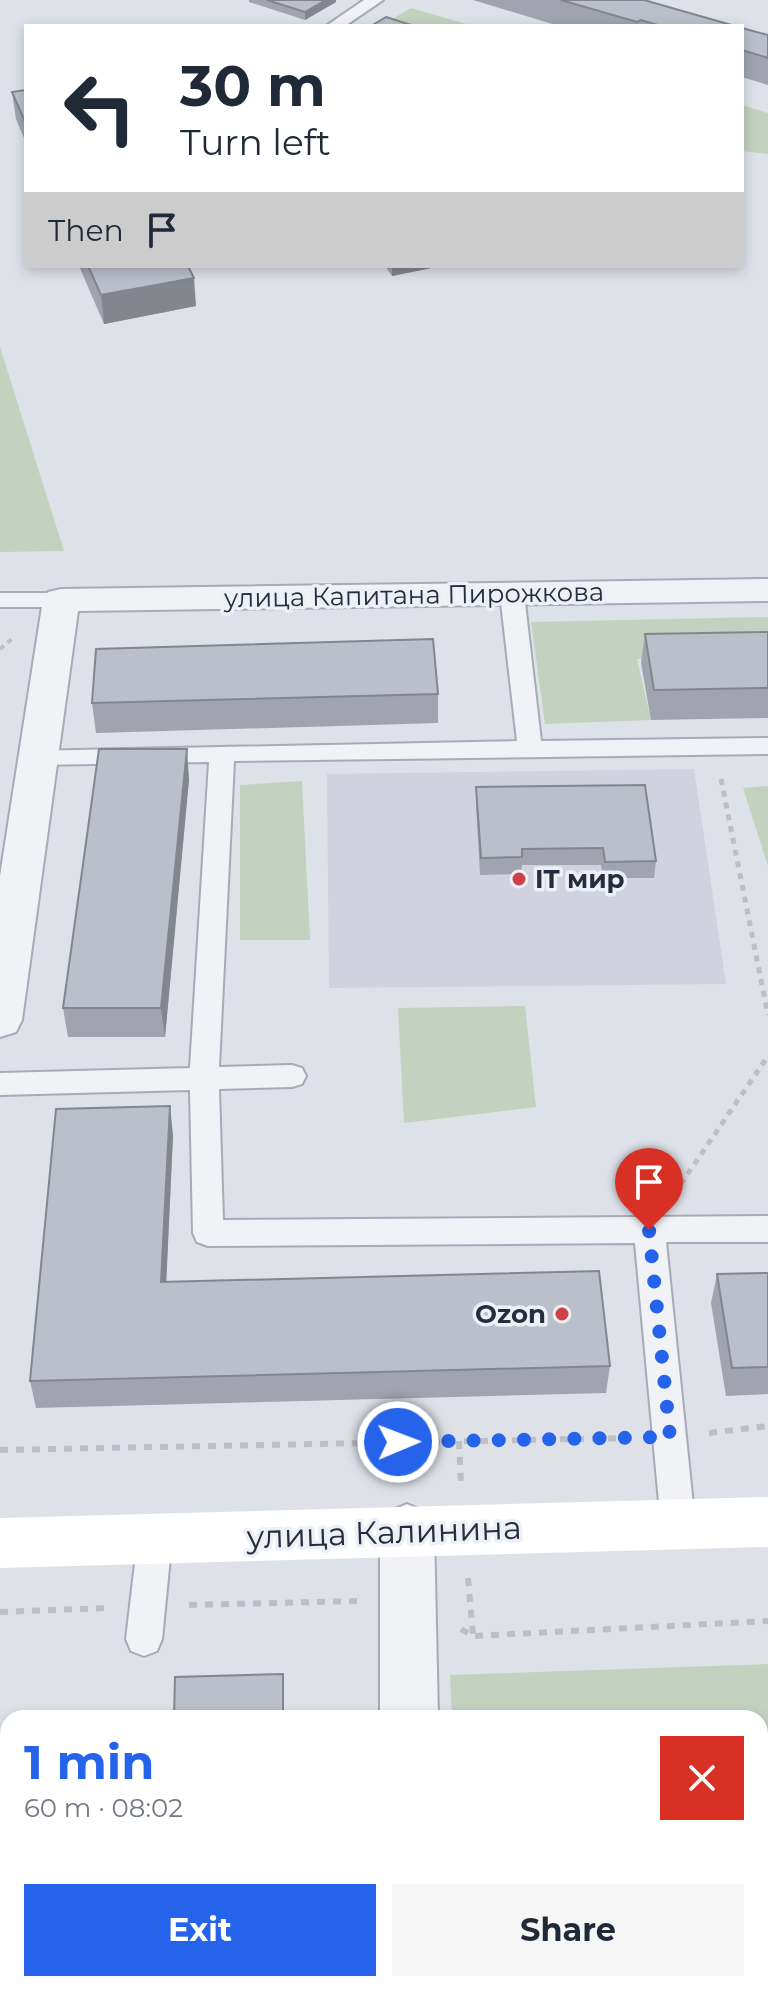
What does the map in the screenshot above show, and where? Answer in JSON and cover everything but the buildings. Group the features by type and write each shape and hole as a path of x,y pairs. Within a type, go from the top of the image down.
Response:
{"main road":[{"name":"улица Калинина","path":"0,1543 407,1529 768,1522"}],"street":[{"name":"улица Капитана Пирожкова","path":"61,600 768,590"},
{"path":"0,1020 61,600"},
{"path":"407,1529 409,1710"}],"lane":[{"path":"337,24 375,0"},
{"path":"512,594 530,749"},
{"path":"0,600 61,600"},
{"path":"38,757 768,746"},
{"path":"222,753 204,1078 208,1233 768,1229"},
{"path":"0,1084 292,1076"},
{"path":"649,1230 678,1524"},
{"path":"146,1622 155,1538"}],"path":[{"path":"715,747 768,1015"},
{"path":"649,1230 768,1056"},
{"path":"0,1450 670,1437 768,1426"},
{"path":"0,1612 146,1622 409,1600 473,1636 768,1621"}],"shaded area":[{"name":"IT мир","path":"694,769 726,984 329,988 327,774"}],"green space":[{"path":"411,8 466,24 384,24"},
{"path":"744,106 768,113 768,154 744,151"},
{"path":"0,347 64,551 0,552"},
{"path":"768,617 768,658 637,659 651,720 545,724 531,622"},
{"path":"302,781 310,940 240,940 240,785"},
{"path":"768,786 768,866 743,788"},
{"path":"525,1006 536,1107 404,1123 398,1008"},
{"path":"768,1664 768,1710 452,1710 450,1675"}],"place":[{"name":"IT мир","path":"519,879"},
{"name":"Ozon","path":"562,1314"}],"route":[{"path":"398,1442 670,1437 649,1230"}]}
